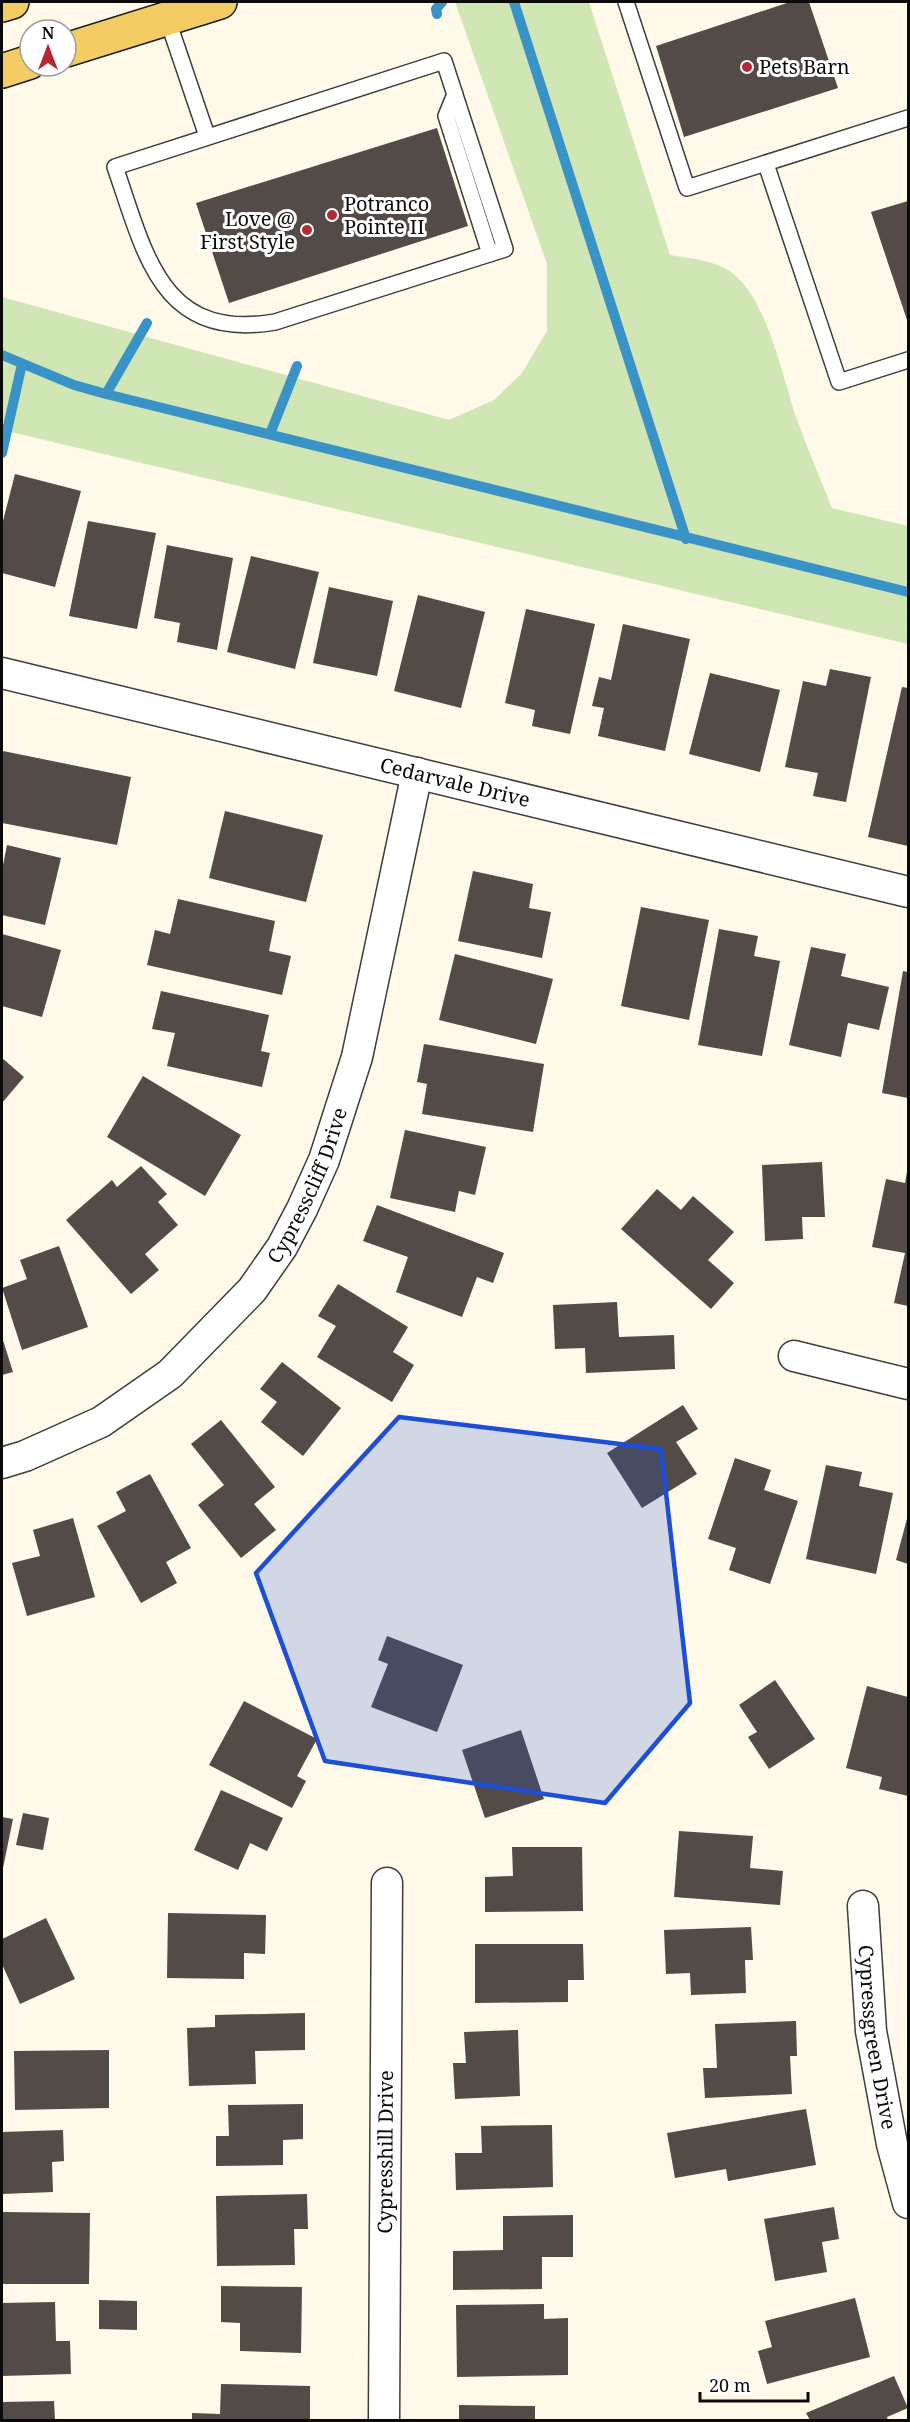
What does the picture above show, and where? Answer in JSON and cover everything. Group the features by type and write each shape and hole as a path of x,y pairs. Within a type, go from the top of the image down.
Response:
{"main road":[{"path":"2,5 12,2"},
{"path":"78,46 220,2"},
{"path":"2,71 18,66"}],"street":[{"name":"Cedarvale Drive","path":"2,673 909,892"},
{"name":"Cypresscliff Drive","path":"2,1463 25,1456 101,1422 170,1374 252,1290 282,1247 324,1160 357,1057 417,773"},
{"path":"794,1356 909,1384"},
{"name":"Cypresshill Drive","path":"384,2421 387,1883"},
{"name":"Cypressgreen Drive","path":"863,1906 871,2031 892,2144 909,2203"}],"lane":[{"path":"626,2 687,188 909,118"},
{"path":"167,18 207,136"},
{"path":"444,62 505,249 275,322 252,326 229,324 195,314 179,304 166,290 148,260 116,167 207,136 444,62"},
{"path":"766,164 839,382 909,360"}],"highlighted area":[{"path":"399,1417 661,1449 690,1703 605,1803 325,1761 256,1573"}],"green space":[{"path":"455,2 589,2 670,255 718,265 731,272 744,284 764,318 772,338 796,417 832,508 908,526 908,644 2,430 2,297 449,420 494,400 522,373 547,331 547,264"}],"building":[{"name":"Pets Barn","path":"790,2 809,2 838,88 684,137 656,46"},
{"name":"Potranco Pointe II","path":"437,128 468,226 229,303 196,203"},
{"path":"908,201 908,323 871,212"},
{"path":"15,474 81,491 55,587 2,573 2,525"},
{"path":"88,521 156,533 137,629 69,616"},
{"path":"167,545 233,558 217,650 177,642 180,623 154,618"},
{"path":"251,556 319,572 295,669 227,652"},
{"path":"329,587 393,601 377,676 313,663"},
{"path":"418,595 485,612 461,708 394,691"},
{"path":"526,609 595,624 570,734 532,726 535,710 505,703"},
{"path":"623,624 690,639 665,751 598,736 604,708 592,706 599,677 611,680"},
{"path":"830,669 871,677 846,802 813,796 818,773 785,767 803,681 826,686"},
{"path":"710,673 780,690 760,772 689,754"},
{"path":"902,687 908,688 908,846 868,837"},
{"path":"3,751 131,777 117,845 2,823"},
{"path":"225,811 323,835 306,902 209,878"},
{"path":"7,845 61,858 45,925 2,915 2,870"},
{"path":"473,871 533,884 529,908 551,912 542,958 458,941"},
{"path":"178,899 275,921 269,951 291,956 282,995 147,965 155,930 170,934"},
{"path":"641,907 709,920 689,1020 621,1006"},
{"path":"719,929 758,936 754,956 780,961 762,1056 698,1045"},
{"path":"2,934 61,950 42,1017 2,1006"},
{"path":"811,947 846,954 841,976 889,987 879,1030 848,1023 841,1057 789,1045"},
{"path":"455,954 553,979 536,1044 439,1020"},
{"path":"903,971 908,972 908,1098 882,1093"},
{"path":"161,991 269,1015 261,1051 270,1053 262,1087 167,1066 175,1033 152,1029"},
{"path":"424,1044 544,1064 533,1132 422,1114 427,1084 417,1082"},
{"path":"2,1058 24,1077 2,1103"},
{"path":"143,1076 241,1135 205,1196 107,1137"},
{"path":"405,1130 486,1147 475,1195 459,1191 455,1212 390,1198"},
{"path":"822,1162 825,1217 802,1217 803,1239 765,1241 762,1165"},
{"path":"141,1166 167,1194 158,1202 178,1225 145,1254 159,1270 131,1294 66,1220 112,1180 117,1187"},
{"path":"907,1172 908,1306 894,1303 905,1253 872,1247 886,1179 905,1183"},
{"path":"657,1189 681,1210 693,1196 734,1232 708,1260 734,1283 711,1309 621,1229"},
{"path":"377,1205 504,1253 493,1283 477,1277 462,1317 396,1292 408,1257 363,1241"},
{"path":"59,1246 88,1327 22,1350 2,1288 27,1279 20,1260"},
{"path":"338,1284 408,1327 393,1352 414,1365 392,1402 317,1357 336,1326 318,1316"},
{"path":"617,1302 619,1337 674,1335 675,1369 586,1373 585,1348 555,1349 553,1305"},
{"path":"2,1337 13,1372 2,1375"},
{"path":"282,1362 341,1408 303,1456 261,1422 277,1402 260,1389"},
{"path":"683,1405 698,1429 676,1442 697,1474 642,1508 607,1453"},
{"path":"221,1420 275,1487 254,1504 276,1530 241,1558 198,1505 224,1485 191,1444"},
{"path":"735,1458 771,1470 764,1490 798,1501 770,1584 729,1570 736,1548 708,1539"},
{"path":"826,1465 862,1472 859,1486 893,1493 876,1574 806,1559"},
{"path":"150,1474 191,1548 166,1562 177,1583 141,1603 97,1526 126,1511 116,1492"},
{"path":"908,1515 908,1564 896,1560"},
{"path":"73,1518 95,1597 27,1616 12,1563 40,1556 33,1530"},
{"path":"387,1636 463,1665 437,1732 371,1707 388,1664 378,1660"},
{"path":"775,1680 815,1739 769,1769 748,1737 757,1732 739,1705"},
{"path":"867,1686 908,1697 908,1796 879,1789 882,1777 846,1768"},
{"path":"244,1701 317,1739 297,1776 306,1781 292,1808 209,1765"},
{"path":"521,1730 544,1799 485,1818 462,1750"},
{"path":"221,1790 283,1818 267,1851 250,1843 238,1870 194,1850"},
{"path":"23,1813 49,1818 43,1850 16,1845"},
{"path":"2,1817 13,1819 3,1868 2,1868"},
{"path":"679,1831 753,1836 750,1868 783,1871 780,1905 674,1897"},
{"path":"512,1847 582,1847 583,1911 485,1912 485,1877 513,1876"},
{"path":"168,1913 266,1915 265,1954 244,1953 244,1979 167,1978"},
{"path":"46,1918 75,1979 20,2004 2,1964 2,1939"},
{"path":"751,1927 753,1960 745,1960 746,1993 691,1995 690,1973 666,1974 664,1930"},
{"path":"475,1944 583,1944 584,1980 568,1980 568,2002 475,2003"},
{"path":"305,2013 305,2050 255,2051 256,2084 189,2086 187,2028 215,2027 215,2015"},
{"path":"796,2021 797,2056 790,2056 792,2094 705,2098 703,2068 717,2068 715,2024"},
{"path":"518,2030 520,2096 455,2099 453,2063 466,2063 464,2032"},
{"path":"109,2050 109,2108 15,2110 14,2051"},
{"path":"303,2104 303,2139 283,2140 283,2165 216,2166 216,2136 229,2136 228,2105"},
{"path":"806,2109 816,2165 728,2181 726,2169 675,2178 667,2133"},
{"path":"552,2125 553,2187 456,2190 455,2153 482,2153 481,2126"},
{"path":"63,2130 64,2161 52,2162 53,2192 2,2194 2,2132"},
{"path":"307,2194 308,2229 294,2229 295,2265 217,2266 216,2196"},
{"path":"834,2207 839,2239 822,2242 827,2272 775,2281 764,2219"},
{"path":"2,2212 90,2213 89,2284 2,2284"},
{"path":"573,2215 573,2257 542,2257 542,2289 453,2290 453,2251 503,2250 503,2216"},
{"path":"221,2286 302,2287 301,2353 240,2351 240,2323 221,2322"},
{"path":"855,2298 870,2357 767,2384 758,2351 772,2347 765,2321"},
{"path":"99,2300 137,2301 137,2330 99,2329"},
{"path":"55,2302 56,2341 70,2341 71,2374 2,2376 2,2303"},
{"path":"544,2304 544,2319 568,2318 568,2375 457,2377 456,2305"},
{"path":"894,2376 908,2408 887,2417 888,2420 810,2420 806,2413"},
{"path":"221,2384 310,2386 310,2420 192,2420 192,2413 220,2414"},
{"path":"54,2401 55,2420 2,2420 2,2402"},
{"path":"459,2405 535,2406 535,2420 459,2420"}],"waterway":[{"path":"437,14 436,9 442,2"},
{"path":"514,2 686,539"},
{"path":"106,394 147,323"},
{"path":"2,355 74,385 106,394 908,592"},
{"path":"2,453 22,364"},
{"path":"270,434 297,366"}],"place":[{"name":"Pets Barn","path":"747,67"},
{"name":"Potranco Pointe II","path":"332,215"},
{"name":"Love @ First Style","path":"307,230"}]}
